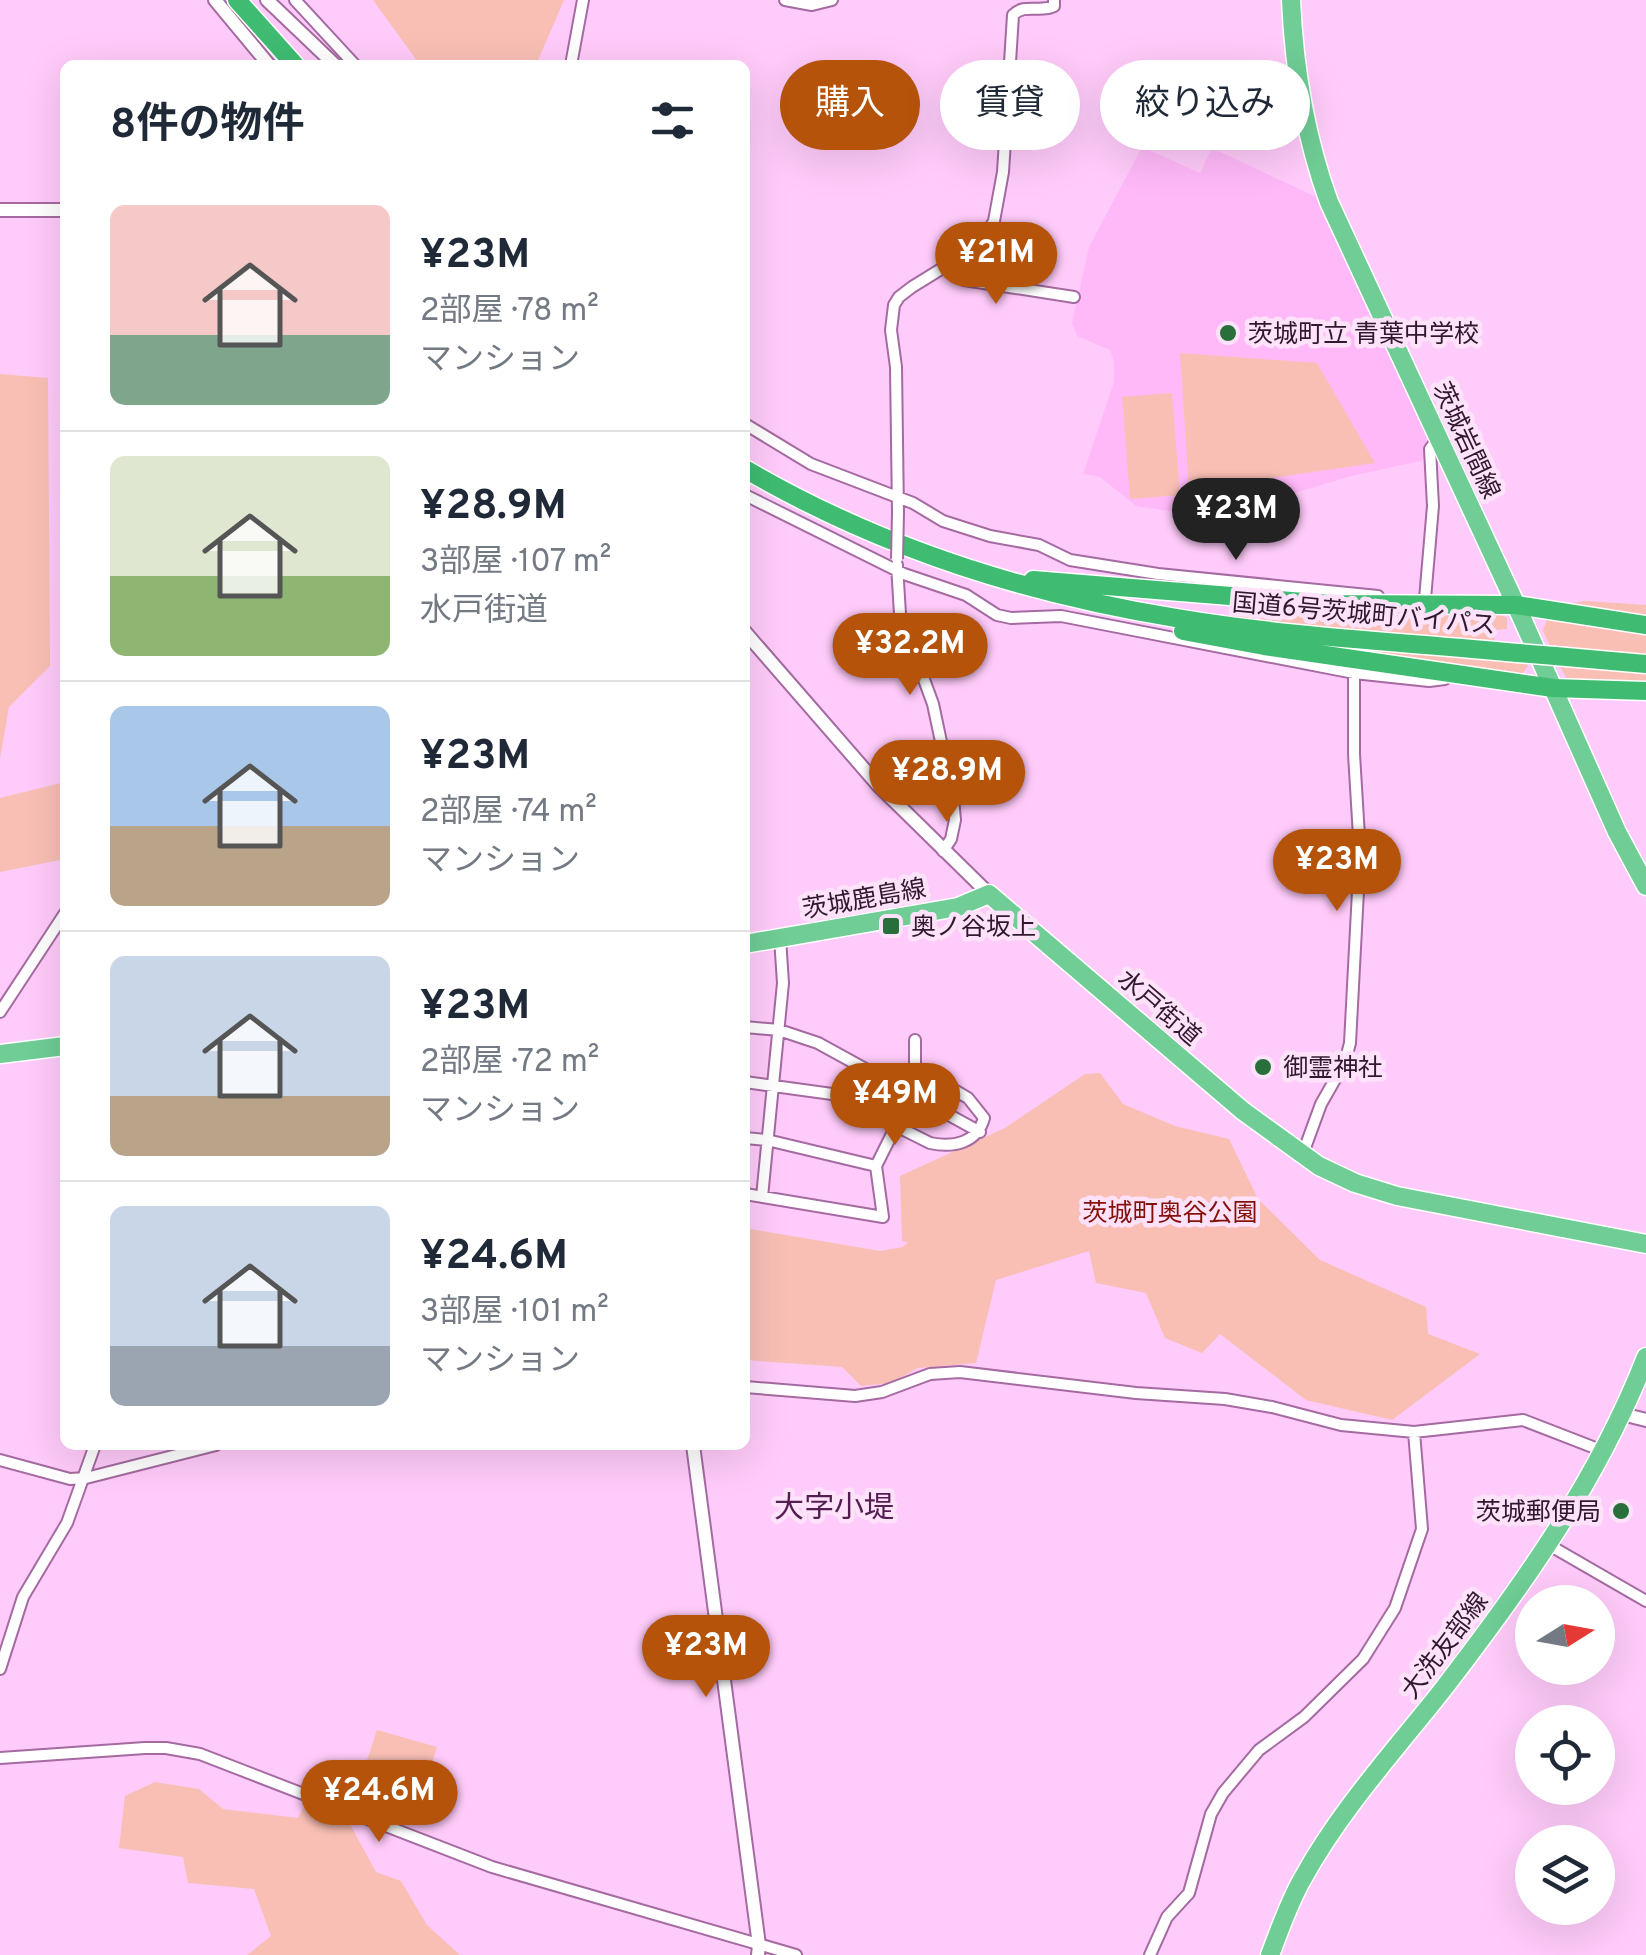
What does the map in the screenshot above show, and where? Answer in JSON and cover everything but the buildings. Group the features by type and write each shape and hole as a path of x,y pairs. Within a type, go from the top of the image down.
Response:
{"highway":[{"path":"237,0 291,60"},
{"name":"国道6号茨城町バイパス","path":"750,472 874,534 1030,587 1126,609 1236,627 1646,664"},
{"path":"988,574 1294,602 1516,605 1646,625"},
{"path":"1030,587 1055,603 1264,646 1553,688 1646,691"}],"main road":[{"name":"茨城岩間線","path":"1292,0 1296,58 1319,177 1617,832 1646,886"},
{"name":"水戸街道","path":"989,894 1243,1112 1302,1156 1355,1184 1396,1196 1646,1244"},
{"name":"茨城鹿島線","path":"750,943 958,907 989,894"},
{"path":"0,1054 60,1047"},
{"name":"大洗友部線","path":"1270,1955 1300,1882 1336,1824 1550,1545 1604,1452 1646,1357"}],"street":[{"path":"214,0 265,60"},
{"path":"268,0 331,60"},
{"path":"295,0 350,60"},
{"path":"573,60 583,0"},
{"path":"785,0 812,5 832,0"},
{"path":"943,851 951,840 955,820 951,784 933,704 900,614 894,305 912,286 980,245 994,221 1003,172 1013,15 1025,8 1048,10 1054,6 1054,0"},
{"path":"0,210 60,210"},
{"path":"952,262 964,280 1074,296"},
{"path":"750,427 810,464 972,531 1021,540 1070,560 1255,586 1431,603 1430,449 1438,438"},
{"path":"750,498 817,533 897,564 966,595 996,614 1012,618 1061,616 1354,673 1430,680 1460,674"},
{"name":"水戸街道","path":"750,638 836,738 989,894"},
{"path":"1302,1156 1350,1043 1360,852 1354,673"},
{"path":"0,1012 60,921"},
{"path":"762,1196 784,983 780,938"},
{"path":"750,1027 779,1030 818,1043 980,1132"},
{"path":"750,1083 832,1094 943,1146 972,1140 980,1132 984,1118 976,1105 916,1067 915,1040"},
{"path":"750,1195 882,1217 876,1166 896,1126"},
{"path":"750,1138 876,1166"},
{"path":"750,1388 855,1396 882,1392 930,1374 960,1372 1226,1399 1341,1424 1414,1432 1523,1420 1604,1452"},
{"path":"1622,1414 1646,1420"},
{"path":"1150,1955 1167,1917 1188,1893 1212,1814 1224,1793 1259,1750 1304,1717 1363,1659 1395,1608 1422,1528 1414,1432"},
{"path":"0,1669 24,1597 67,1523 94,1450"},
{"path":"0,1460 70,1479 196,1450"},
{"path":"694,1450 758,1950"},
{"path":"1550,1545 1646,1601"},
{"path":"0,1758 156,1748 200,1754 462,1856 746,1938 758,1950 796,1955"}],"shaded area":[{"name":"茨城町立 青葉中学校","path":"1140,150 1200,173 1211,150 1216,150 1318,198 1426,432 1427,454 1421,461 1351,476 1245,508 1233,519 1226,513 1195,523 1175,512 1136,506 1100,477 1083,474 1114,382 1110,350 1077,336 1072,323 1089,247"}],"green space":[{"path":"373,0 564,0 538,60 416,60"},
{"path":"1180,353 1317,363 1375,463 1189,490"},
{"path":"0,374 48,378 50,666 9,707 0,758"},
{"path":"1172,393 1180,495 1130,499 1122,397"},
{"path":"1585,601 1646,605 1646,619 1563,605"},
{"path":"1233,602 1494,611 1507,618 1507,629 1491,630 1496,644 1231,618"},
{"path":"1548,616 1646,630 1646,658 1552,650 1543,631"},
{"path":"1228,633 1525,660 1528,666 1519,678"},
{"path":"1559,664 1646,671 1646,686 1570,685"},
{"path":"60,783 60,860 0,872 0,798"},
{"name":"茨城町奥谷公園","path":"1100,1073 1123,1104 1175,1126 1229,1139 1258,1199 1320,1260 1426,1307 1428,1334 1480,1354 1392,1420 1306,1400 1220,1334 1202,1353 1165,1338 1146,1293 1096,1283 1089,1251 996,1280 976,1363 918,1368 891,1383 861,1386 842,1367 750,1360 750,1229 880,1251 903,1247 908,1242 902,1241 900,1176 1005,1128 1085,1074"},
{"path":"377,1730 437,1747 412,1823 368,1806 359,1784"},
{"path":"155,1782 199,1789 223,1809 298,1818 305,1804 346,1817 376,1872 401,1881 427,1925 460,1955 247,1955 271,1936 254,1889 188,1883 183,1857 119,1848 125,1796"}],"place":[{"name":"茨城町立 青葉中学校","path":"1228,333"},
{"name":"奥ノ谷坂上","path":"891,926"},
{"name":"御霊神社","path":"1263,1067"},
{"name":"茨城郵便局","path":"1621,1511"}],"district":[{"name":"大字小堤","path":"834,1507"}]}
